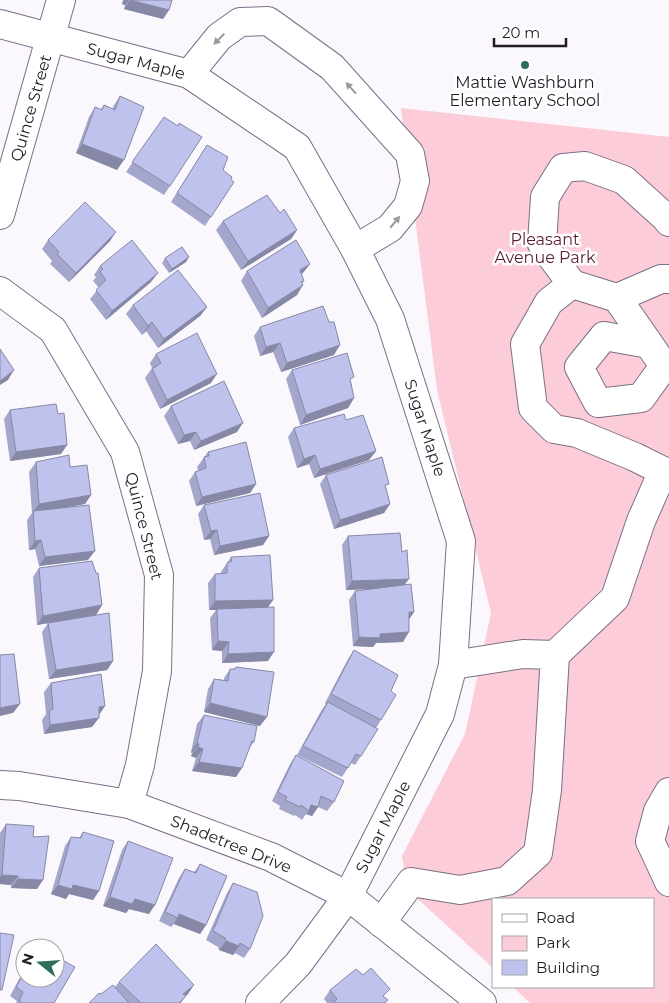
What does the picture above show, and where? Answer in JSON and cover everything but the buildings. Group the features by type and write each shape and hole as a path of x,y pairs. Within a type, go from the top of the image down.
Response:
{"street":[{"name":"Quince Street","path":"0,215 61,0"},
{"path":"189,74 219,37 240,22 268,21 332,67 410,154 415,181 408,206 390,228 355,249"},
{"name":"Sugar Maple","path":"0,24 189,74 298,147 355,249 390,319 461,541 453,665 440,714 348,896 298,964 260,1003"},
{"path":"661,361 618,298 572,284 542,244 544,197 563,168 585,166 624,180 669,222"},
{"path":"618,298 661,279 669,279"},
{"path":"381,923 411,882 460,890 507,880 538,853 547,790 555,655 616,598 641,521 666,466 635,457 577,433 554,429 533,408 525,344 549,302 572,284"},
{"name":"Quince Street","path":"0,291 53,330 125,452 159,575 157,671 140,765 128,804"},
{"path":"598,403 579,367 604,336 661,361"},
{"path":"577,433 598,403 641,398 661,361"},
{"path":"453,665 523,654 555,655"},
{"name":"Shadetree Drive","path":"0,785 19,786 128,804 271,857 348,896 482,1003"},
{"path":"669,792 658,811 650,841 669,882"}],"green space":[{"name":"Pleasant Avenue Park","path":"401,108 669,137 669,1003 530,1003 514,988 654,988 654,898 492,898 492,967 408,890 402,856 465,734 491,613 437,390"}],"place":[{"name":"Mattie Washburn Elementary School","path":"525,65"}]}
